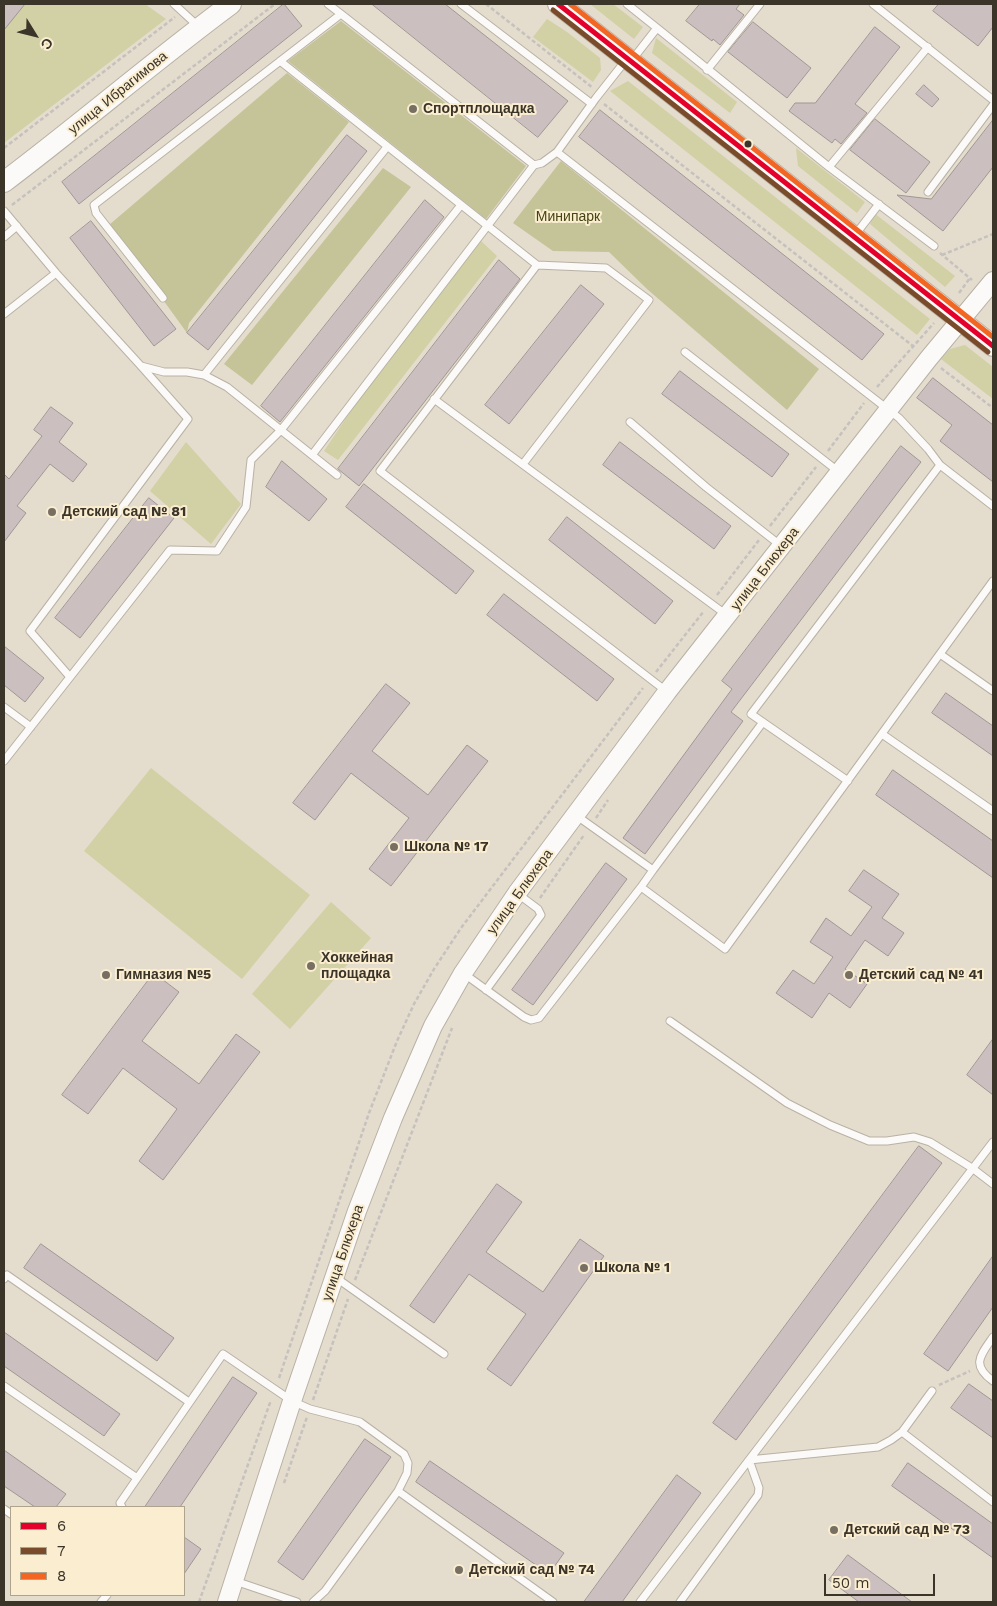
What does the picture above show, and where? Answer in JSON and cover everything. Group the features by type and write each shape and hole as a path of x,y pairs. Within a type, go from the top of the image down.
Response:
{"main road":[{"name":"улица Ибрагимова","path":"4,182 56,143 199,27 231,4"},
{"path":"558,4 993,346"}],"street":[{"name":"улица Блюхера","path":"227,1602 357,1211 393,1118 433,1026 463,973 517,893 584,821 668,692 841,473 888,409 993,281"}],"lane":[{"path":"174,4 199,27"},
{"path":"328,4 534,165"},
{"path":"461,4 596,98"},
{"path":"627,4 829,167 934,246"},
{"path":"707,70 760,4"},
{"path":"873,4 993,100"},
{"path":"163,298 96,213 94,205 341,14"},
{"path":"312,454 534,165 542,163 557,152 596,98 657,28"},
{"path":"829,167 928,47"},
{"path":"280,61 537,265 606,268 649,300 523,464"},
{"path":"928,192 993,105"},
{"path":"204,374 387,147"},
{"path":"557,152 888,409 914,433 940,465 993,506"},
{"path":"853,237 879,204"},
{"path":"4,761 170,550 217,551 246,507 251,460 281,430 461,205"},
{"path":"4,211 56,273 188,419 30,631 70,677"},
{"path":"4,237 17,226"},
{"path":"537,265 380,471 668,692"},
{"path":"4,314 56,273"},
{"path":"685,352 841,473"},
{"path":"141,366 164,372 204,374 227,387 337,475"},
{"path":"434,399 728,616"},
{"path":"630,422 706,487 782,547"},
{"path":"848,781 751,714 940,465"},
{"path":"641,886 725,949 993,581"},
{"path":"940,654 993,691"},
{"path":"4,707 31,727"},
{"path":"463,973 524,1017 532,1020 539,1018 641,886 763,722"},
{"path":"882,734 993,811"},
{"path":"584,821 653,870"},
{"path":"486,990 540,915 540,911 517,893"},
{"path":"670,1021 787,1103 869,1142 914,1137 930,1142 972,1168 993,1184"},
{"path":"640,1602 993,1142"},
{"path":"4,1278 7,1275 189,1402"},
{"path":"334,1277 444,1354"},
{"path":"993,1337 981,1355 979,1363 981,1371 993,1382"},
{"path":"121,1506 120,1504 137,1478 223,1354 292,1402 310,1409 360,1422 404,1454 408,1463 406,1473 398,1491 325,1591 313,1602"},
{"path":"4,1386 137,1478"},
{"path":"749,1460 878,1447 902,1432 932,1391"},
{"path":"902,1432 993,1502"},
{"path":"680,1602 758,1495 759,1488 749,1460"},
{"path":"398,1491 553,1602"},
{"path":"235,1580 297,1602"}],"path":[{"path":"4,211 275,4"},
{"path":"486,4 596,98 918,350"},
{"path":"4,148 182,11"},
{"path":"942,255 993,234"},
{"path":"934,246 975,282"},
{"path":"959,293 970,278"},
{"path":"939,366 993,408"},
{"path":"534,906 584,821 612,795"},
{"path":"284,1483 369,1241 453,1026"},
{"path":"932,1391 939,1385 980,1367"}],"shaded area":[{"path":"4,4 145,4 166,19 4,143"},
{"path":"590,4 613,4 643,27 634,39"},
{"path":"547,19 600,58 601,70 593,82 533,37"},
{"path":"656,38 737,102 730,113 652,53"},
{"path":"628,81 930,319 917,335 610,91"},
{"path":"796,148 865,202 857,213 798,166"},
{"path":"874,213 955,276 945,287 870,224"},
{"path":"481,241 497,256 338,460 324,451 365,390"},
{"path":"965,345 993,367 993,399 941,359 950,349"},
{"path":"186,442 241,504 211,544 150,491"},
{"path":"151,768 310,895 242,979 84,851"},
{"name":"Хоккейная площадка","path":"331,902 371,938 290,1029 252,994"}],"green space":[{"path":"341,21 526,166 486,219 288,61"},
{"path":"287,73 349,122 189,323 187,333 109,225"},
{"name":"Минипарк","path":"561,161 819,369 787,410 647,289 609,252 553,251 513,223"},
{"path":"383,168 411,187 252,385 224,364"}],"building":[{"path":"4,4 25,4 4,30"},
{"path":"284,4 302,26 79,204 62,182"},
{"path":"372,4 445,4 568,101 538,137"},
{"path":"700,4 740,4 736,9 744,15 720,45 686,21"},
{"path":"939,4 993,4 993,27 978,46 933,11"},
{"path":"753,22 811,68 787,98 728,52"},
{"path":"875,27 900,47 855,104 867,113 841,144 835,139 832,143 789,111 795,103 815,103"},
{"path":"924,85 939,99 932,107 916,94"},
{"path":"600,110 884,334 862,360 579,137"},
{"path":"875,119 930,162 906,193 850,150"},
{"path":"993,120 993,167 943,231 897,195 931,199"},
{"path":"347,135 367,151 208,350 187,333"},
{"path":"425,200 444,217 280,422 261,406"},
{"path":"91,221 176,329 154,346 70,238"},
{"path":"499,260 520,279 359,486 338,469"},
{"path":"581,285 604,304 509,424 485,405"},
{"path":"680,371 789,454 772,477 662,394"},
{"path":"933,378 993,425 993,482 940,441 952,425 917,398"},
{"path":"51,407 73,423 59,442 87,464 73,482 50,464 17,506 26,513 4,542 4,474 9,479 42,436 34,430"},
{"path":"620,442 731,526 714,549 603,465"},
{"path":"901,446 921,462 731,712 743,721 645,854 623,838 732,689 722,681"},
{"path":"282,461 327,499 309,521 266,487"},
{"path":"364,484 474,571 456,594 346,507"},
{"path":"149,498 174,518 80,638 55,618"},
{"path":"567,517 673,601 655,624 549,540"},
{"path":"504,594 614,679 597,701 487,615"},
{"path":"4,646 44,678 25,702 4,685"},
{"path":"386,684 410,703 372,751 428,795 467,745 488,761 391,886 369,869 409,818 351,773 315,820 293,803"},
{"path":"946,693 993,726 993,756 932,713"},
{"path":"893,770 993,841 993,878 876,795"},
{"path":"606,863 627,879 533,1005 512,990"},
{"path":"864,870 899,894 882,918 904,933 888,956 865,940 845,969 867,984 850,1008 829,993 812,1018 776,993 793,970 814,984 833,957 810,942 826,918 851,936 872,907 849,891"},
{"path":"154,973 179,992 142,1041 199,1084 236,1034 260,1052 163,1180 139,1161 177,1109 123,1068 88,1114 62,1095"},
{"path":"993,1039 993,1095 967,1075"},
{"path":"919,1146 942,1163 736,1440 713,1423"},
{"path":"497,1184 522,1202 486,1252 543,1292 580,1239 604,1256 511,1386 487,1369 526,1314 469,1274 434,1323 410,1306"},
{"path":"41,1244 174,1338 157,1361 24,1268"},
{"path":"993,1256 993,1307 948,1371 924,1354"},
{"path":"4,1332 120,1414 104,1436 4,1366"},
{"path":"233,1377 257,1393 181,1506 146,1506"},
{"path":"969,1384 993,1401 993,1438 951,1408"},
{"path":"365,1439 391,1457 303,1580 278,1562"},
{"path":"4,1450 66,1494 57,1506 34,1506 4,1486"},
{"path":"430,1461 564,1553 549,1574 416,1482"},
{"path":"908,1463 993,1524 993,1558 892,1486"},
{"path":"677,1475 701,1493 622,1602 584,1602"},
{"path":"185,1538 201,1549 185,1573"},
{"path":"848,1555 912,1602 859,1602 829,1580"}],"transit line":[{"name":"6","path":"558,4 993,346"},
{"name":"8","path":"570,4 993,337"},
{"name":"7","path":"553,10 988,352"}],"place":[{"name":"Спортплощадка","path":"413,109"},
{"name":"Детский сад № 81","path":"52,512"},
{"name":"Школа № 17","path":"394,847"},
{"name":"Хоккейная площадка","path":"311,966"},
{"name":"Гимназия №5","path":"106,975"},
{"name":"Детский сад № 41","path":"849,975"},
{"name":"Школа № 1","path":"584,1268"},
{"name":"Детский сад № 73","path":"834,1530"},
{"name":"Детский сад № 74","path":"459,1570"}]}
